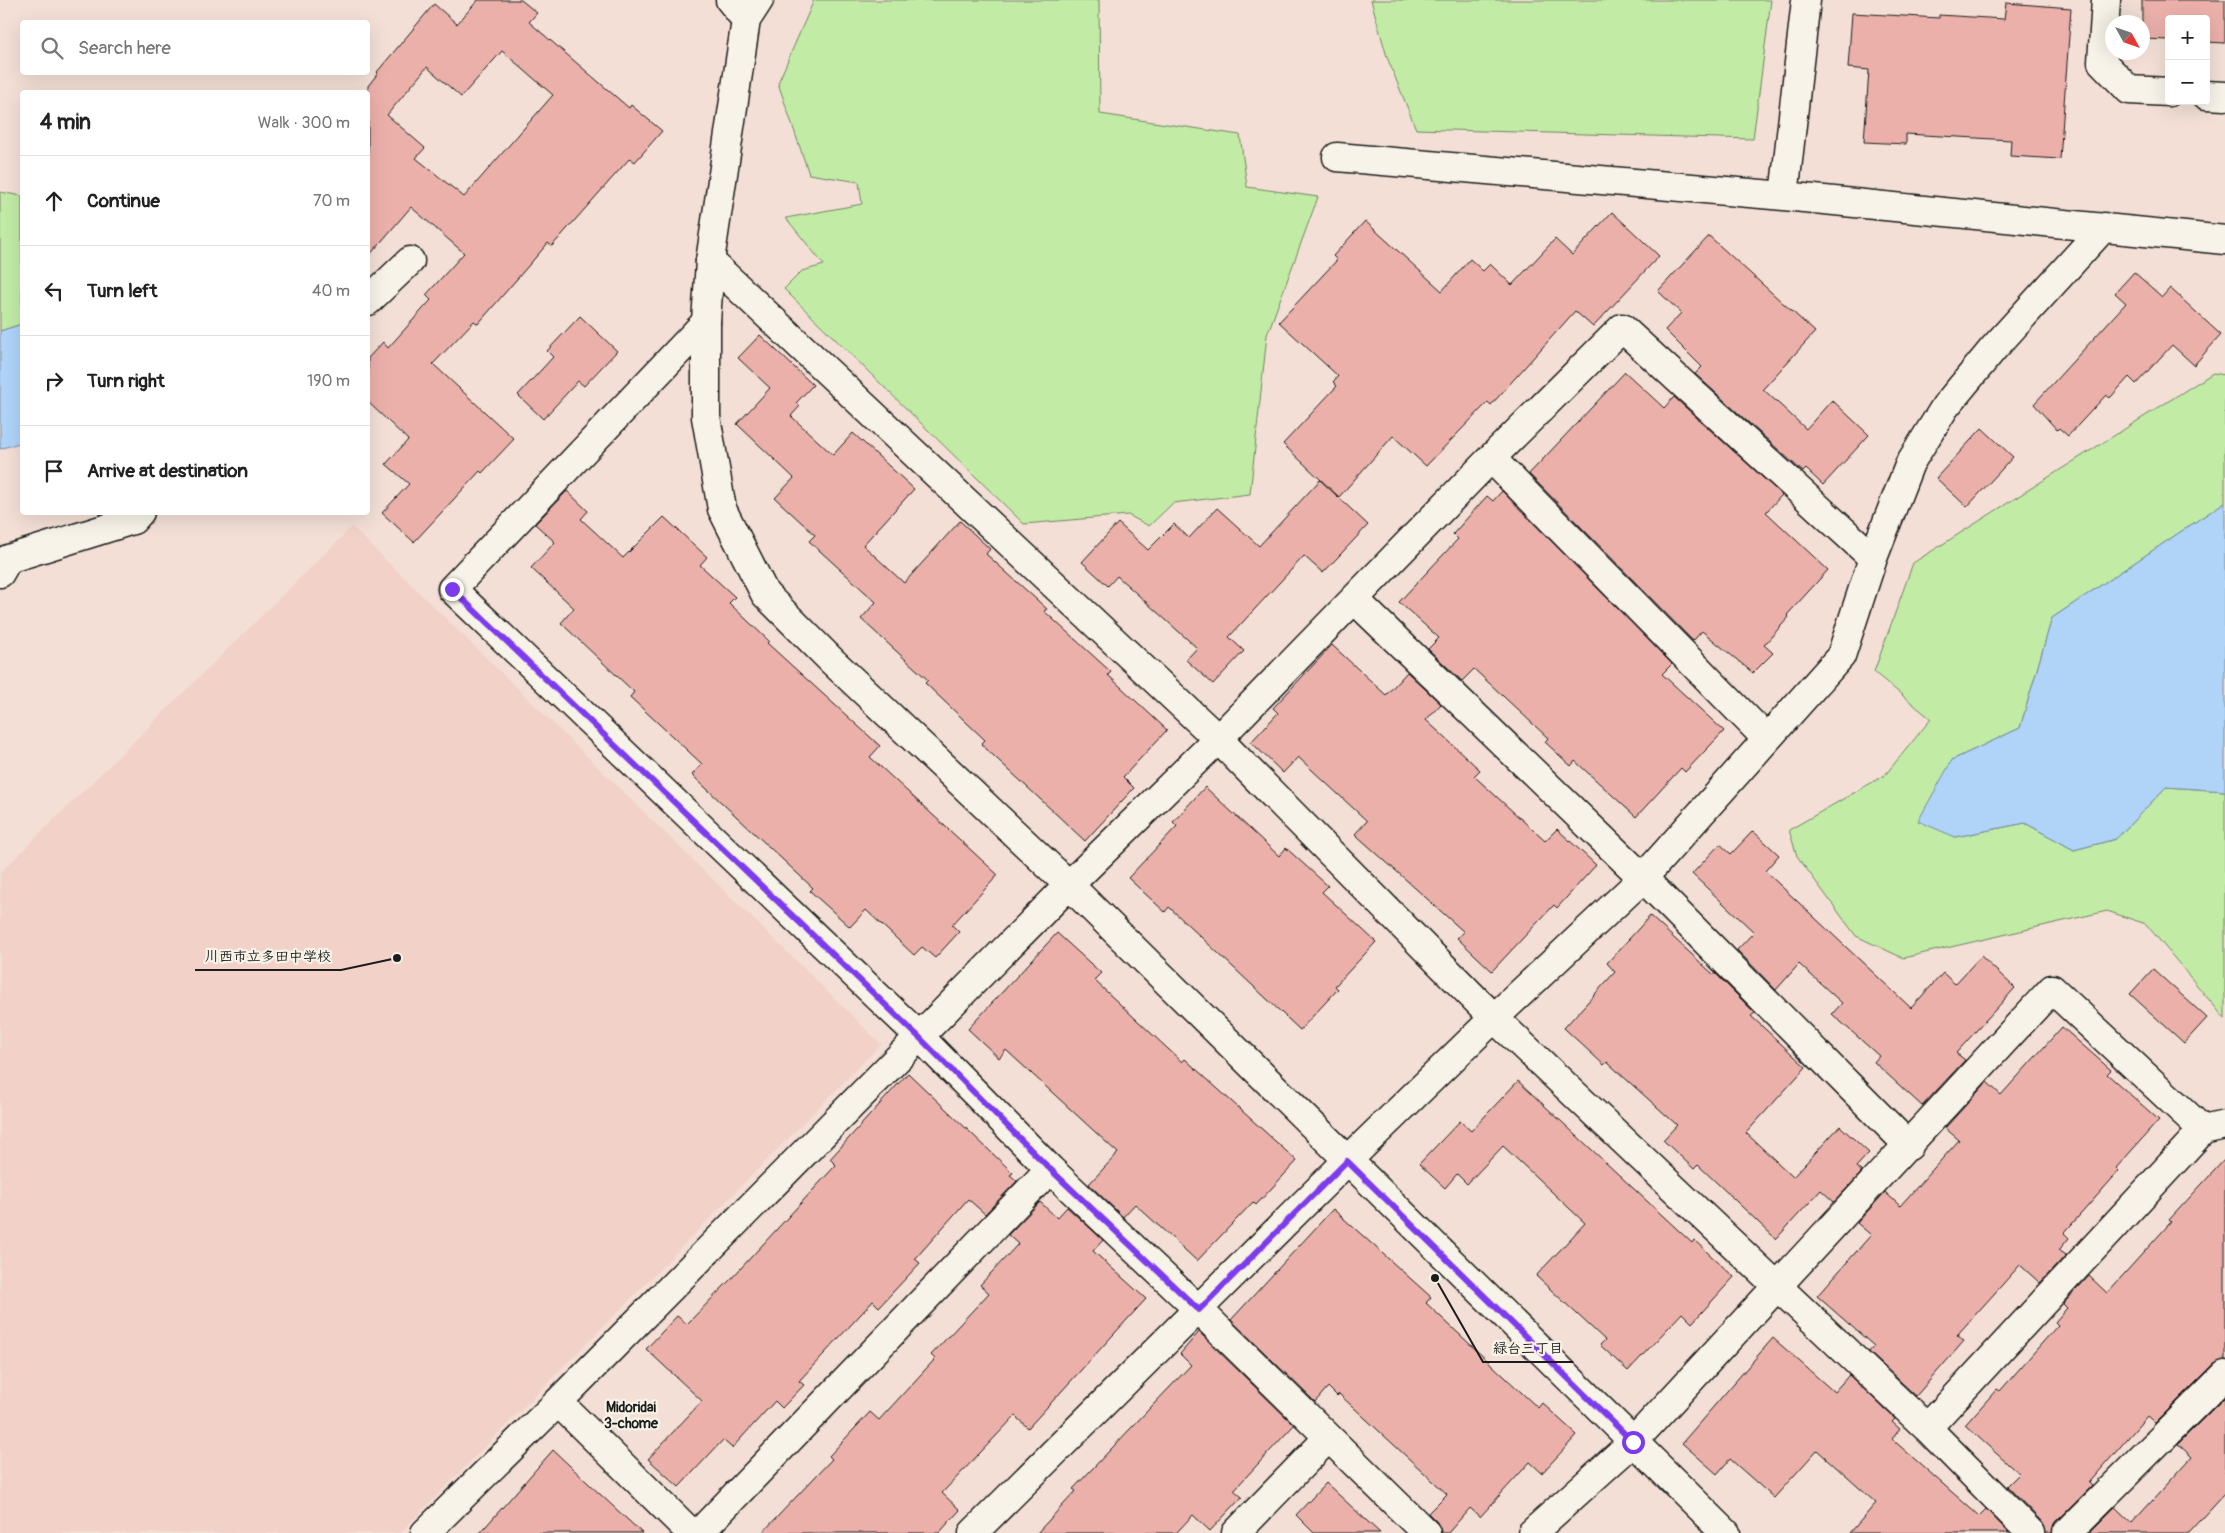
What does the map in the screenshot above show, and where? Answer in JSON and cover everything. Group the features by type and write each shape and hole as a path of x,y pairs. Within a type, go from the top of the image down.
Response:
{"street":[{"path":"1784,196 1806,0"},
{"path":"2106,0 2102,62 2129,90 2165,92"},
{"path":"745,7 710,260 706,322 706,416 722,509 764,594 1068,885 1726,1533"},
{"path":"2210,95 2225,96"},
{"path":"1337,157 1784,196 2225,240"},
{"path":"973,1533 1347,1161 1494,1018 1643,878 1841,656 1873,558 1910,463 1945,407 1993,349 2104,227"},
{"path":"710,260 1218,739 1494,1018 1927,1428 2031,1533"},
{"path":"370,299 410,261"},
{"path":"706,322 452,589 920,1038 1050,1169 1199,1310 1426,1533"},
{"path":"425,1533 920,1038 1068,885 1218,739 1491,458 1622,328 1873,558"},
{"path":"1491,458 1767,740"},
{"path":"0,573 8,559 132,520 137,515"},
{"path":"1354,598 1643,878 1909,1146"},
{"path":"1532,1533 1633,1442 1909,1146 2052,989 2214,1128 1927,1428"},
{"path":"699,1533 1050,1169"},
{"path":"2067,1533 2225,1375"},
{"path":"558,1402 691,1533"},
{"path":"1236,1533 1328,1438"}],"shaded area":[{"path":"352,527 881,1044 400,1533 0,1533 0,873"}],"green space":[{"path":"814,0 1099,0 1100,114 1240,135 1247,187 1318,197 1267,335 1250,494 1173,503 1149,526 1128,515 1024,524 784,289 802,271 824,265 786,218 862,204 859,182 809,174 778,83"},
{"path":"1371,0 1771,0 1753,139 1416,129 1387,57"},
{"path":"0,192 20,196 20,325 0,331"},
{"path":"2213,373 2225,375 2225,502 2052,618 2020,728 1952,760 1955,837 2025,823 2074,850 2116,839 2166,787 2225,791 2225,1019 2146,924 2107,911 1903,958 1856,936 1797,856 1789,830 1885,775 1931,719 1874,672 1913,563"}],"water":[{"path":"20,325 20,443 0,449 0,331"},
{"path":"2225,502 2225,791 2166,787 2116,839 2074,850 2025,823 1955,837 1918,821 1952,760 2020,728 2052,618"}],"building":[{"path":"478,0 521,0 537,13 529,22 629,108 631,105 662,131 635,162 630,158 552,246 548,243 478,324 474,321 433,364 514,439 482,473 480,471 414,542 382,513 409,484 386,464 408,440 370,404 370,356 383,342 388,348 431,300 426,295 464,253 411,207 370,255 370,90 368,90 368,86 377,72 434,4 457,24","holes":["502,51 553,95 464,197 416,158 425,148 387,115 427,67 461,97"]},
{"path":"2142,0 2225,0 2225,43 2210,42 2210,15 2165,15 2165,40 2150,39 2150,15 2142,15"},
{"path":"2006,3 2071,8 2060,159 2010,156 2011,140 1906,134 1906,144 1864,142 1869,70 1848,68 1852,13 1939,18 1939,15 2004,19"},
{"path":"1612,212 1659,256 1593,327 1575,311 1491,405 1488,402 1426,466 1393,436 1339,497 1283,444 1337,386 1333,382 1338,376 1279,322 1337,260 1333,256 1365,221 1442,291 1470,259 1483,271 1490,264 1512,285 1555,239 1572,255"},
{"path":"1709,236 1815,332 1763,389 1806,429 1832,400 1869,435 1823,485 1806,469 1803,472 1695,374 1702,367 1665,330 1681,313 1658,291"},
{"path":"2134,272 2162,297 2170,288 2221,335 2194,365 2172,345 2136,384 2129,377 2110,398 2106,395 2068,436 2059,428 2057,430 2034,404 2126,303 2115,293"},
{"path":"580,316 617,351 584,386 578,381 543,419 518,395 553,357 547,351"},
{"path":"760,335 813,385 796,403 800,406 791,416 833,455 853,433 914,489 863,545 904,583 960,521 990,549 986,554 1047,609 1044,611 1111,672 1108,675 1167,730 1123,777 1134,788 1085,841 981,744 985,740 925,683 928,680 861,619 876,602 809,541 815,535 775,498 794,478 737,424 770,388 738,358"},
{"path":"1625,372 1664,408 1674,397 1782,495 1766,512 1828,570 1787,615 1789,617 1764,645 1773,653 1753,673 1702,631 1693,641 1529,474"},
{"path":"1982,428 2013,457 1967,507 1936,478"},
{"path":"1320,480 1368,525 1323,573 1304,556 1229,637 1244,651 1213,684 1186,660 1197,648 1117,576 1108,586 1082,562 1118,523 1148,550 1174,524 1189,538 1217,508 1259,546"},
{"path":"567,491 588,511 581,519 623,558 664,517 707,557 700,565 735,597 729,603 769,641 767,643 880,746 870,757 998,875 952,925 959,932 935,958 922,947 914,955 866,910 850,927 810,891 813,888 692,775 702,764 630,697 634,692 561,623 574,608 531,568 555,542 535,524"},
{"path":"1502,491 1672,664 1662,674 1724,731 1685,772 1681,768 1636,817 1575,761 1571,766 1545,742 1548,738 1474,669 1462,681 1428,649 1439,638 1399,602 1458,539 1453,534 1487,496 1493,501"},
{"path":"1332,645 1386,695 1407,672 1441,704 1426,720 1480,770 1474,776 1545,841 1557,829 1596,865 1557,908 1554,905 1492,971 1457,938 1464,932 1355,834 1367,821 1298,757 1283,773 1251,742 1278,713 1273,708"},
{"path":"1205,787 1279,856 1286,848 1328,886 1322,892 1376,942 1335,986 1338,989 1300,1030 1169,907 1165,912 1128,878 1177,826 1173,822"},
{"path":"1753,831 1779,855 1765,871 1911,1008 1943,973 1955,984 1981,956 2015,988 1956,1053 1965,1060 1922,1106 1874,1062 1879,1056 1832,1014 1842,1003 1799,964 1776,990 1737,950 1754,932 1692,874 1720,844 1731,854"},
{"path":"1650,916 1714,975 1715,973 1755,1013 1751,1016 1806,1067 1746,1133 1793,1177 1840,1126 1869,1153 1856,1167 1862,1172 1834,1202 1821,1190 1776,1239 1698,1165 1694,1169 1663,1140 1677,1125 1607,1062 1604,1065 1564,1028 1615,972 1607,963"},
{"path":"1057,933 1101,973 1094,980 1182,1062 1185,1059 1297,1161 1256,1205 1253,1202 1197,1261 1135,1204 1123,1217 1089,1184 1118,1153 1006,1050 999,1058 968,1029"},
{"path":"2153,969 2207,1018 2184,1043 2130,994"},
{"path":"2062,1027 2111,1070 2107,1074 2159,1120 2116,1168 2119,1171 2064,1233 2069,1238 2059,1250 2066,1255 2040,1283 2020,1265 1957,1335 1964,1341 1916,1396 1869,1352 1874,1346 1817,1296 1871,1235 1857,1223 1885,1192 1900,1206 1959,1140 1945,1128 1987,1082 2001,1095"},
{"path":"908,1073 1013,1173 1010,1175 1017,1181 985,1214 968,1199 915,1259 920,1263 879,1307 873,1301 799,1381 804,1385 782,1408 775,1401 732,1448 723,1440 679,1487 648,1459 702,1401 646,1349 677,1316 687,1324 730,1280 836,1165 830,1159"},
{"path":"1518,1081 1692,1243 1694,1240 1734,1277 1692,1323 1682,1313 1628,1371 1600,1345 1605,1340 1536,1276 1585,1223 1503,1146 1467,1184 1457,1174 1445,1188 1419,1164 1460,1121 1471,1131"},
{"path":"2225,1159 2225,1360 2214,1364 2155,1423 2147,1416 2089,1483 2092,1486 2056,1522 2052,1533 2046,1533 2042,1522 2007,1486 2019,1474 1965,1425 1997,1389 2000,1391 2058,1325 2055,1322 2067,1308 2063,1304 2089,1276 2107,1293 2171,1222 2169,1220"},
{"path":"1040,1202 1057,1218 1067,1207 1103,1240 1093,1251 1146,1299 1028,1428 1015,1416 942,1493 960,1510 939,1533 762,1533 832,1459 829,1456 870,1412 879,1420 935,1359 931,1355 989,1293 980,1285 1018,1244 1008,1235"},
{"path":"1333,1209 1431,1297 1426,1303 1538,1408 1542,1403 1577,1435 1542,1473 1530,1462 1480,1517 1470,1508 1448,1533 1441,1533 1437,1522 1428,1513 1447,1494 1339,1394 1337,1396 1328,1387 1315,1402 1231,1320"},
{"path":"1199,1332 1294,1425 1234,1490 1242,1497 1210,1531 1193,1515 1176,1533 1037,1533 1076,1491 1073,1489 1191,1365 1180,1354"},
{"path":"1773,1338 1834,1392 1849,1375 1895,1419 1892,1422 1900,1429 1892,1439 1979,1516 1986,1509 2009,1533 1850,1533 1876,1503 1817,1450 1774,1498 1730,1459 1717,1474 1682,1443"},
{"path":"2225,1397 2225,1493 2188,1533 2089,1533 2115,1507 2132,1523 2192,1457 2178,1444"},
{"path":"553,1450 588,1483 642,1533 480,1533"},
{"path":"1326,1483 1380,1533 1314,1533 1296,1515"}],"place":[{"name":"川西市立多田中学校","path":"397,958"},
{"name":"緑台三丁目","path":"1435,1278"}],"district":[{"name":"Midoridai 3-chome","path":"631,1415"}],"route":[{"path":"452,589 920,1038 1050,1169 1199,1310 1347,1161 1633,1442"}]}
